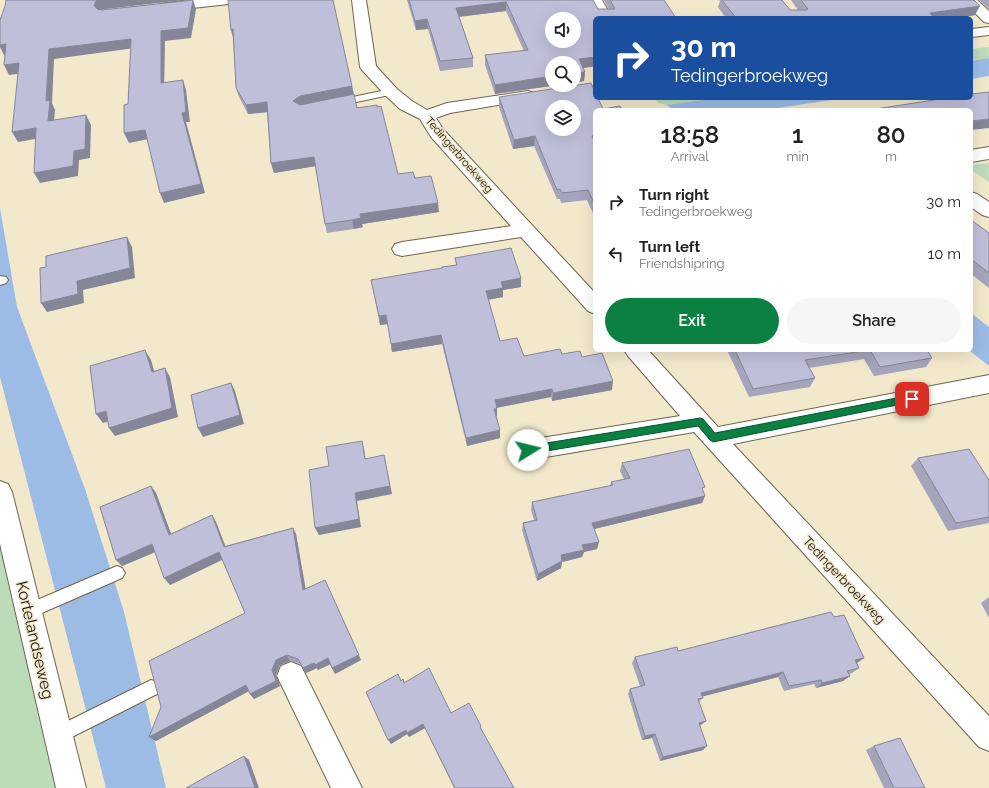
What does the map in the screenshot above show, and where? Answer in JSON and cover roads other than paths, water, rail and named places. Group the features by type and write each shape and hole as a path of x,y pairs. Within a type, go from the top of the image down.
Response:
{"street":[{"path":"152,9 229,0"},
{"name":"Tedingerbroekweg","path":"358,0 368,67 391,92 406,105 426,116 437,133 593,304"},
{"path":"595,0 604,16"},
{"path":"969,0 989,19"},
{"path":"973,33 989,31"},
{"path":"426,116 447,108 540,94"},
{"path":"973,156 989,153"},
{"path":"973,199 989,211"},
{"path":"402,249 526,230"},
{"name":"Tedingerbroekweg","path":"637,352 706,430 989,737"},
{"path":"528,450 706,430 989,384"},
{"name":"Kortelandseweg","path":"0,492 71,788"},
{"path":"291,676 347,788"}],"lane":[{"path":"332,104 391,92"},
{"path":"28,611 117,573"},
{"path":"58,735 151,688"}],"water":[{"path":"989,58 989,76 973,79 973,61"},
{"path":"703,100 832,100 778,108 671,108 667,105"},
{"path":"0,208 17,307 85,489 124,612 166,788 106,788 0,377"},
{"path":"973,315 989,327 989,366 972,352 973,352"}]}
